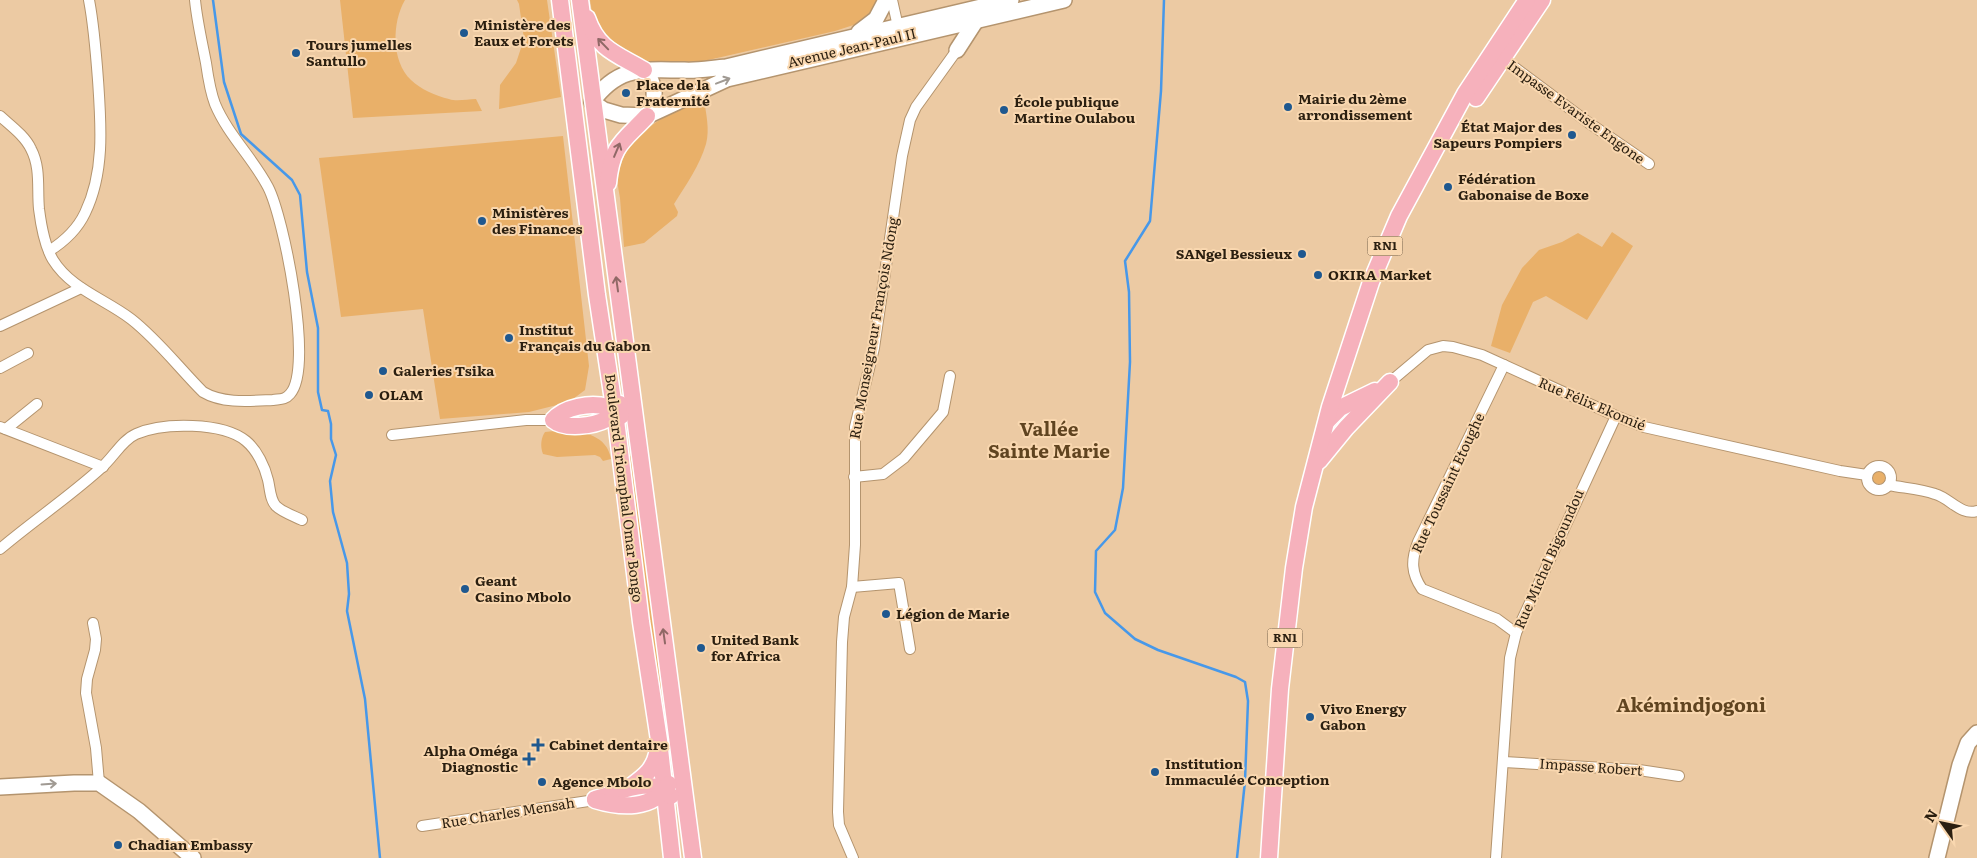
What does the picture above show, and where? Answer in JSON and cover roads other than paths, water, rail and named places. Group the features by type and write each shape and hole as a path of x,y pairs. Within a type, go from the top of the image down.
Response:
{"main road":[{"name":"Boulevard Triomphal Omar Bongo","path":"560,0 590,242 609,365 641,622 659,740 671,852"},
{"name":"Boulevard Triomphal Omar Bongo","path":"576,0 621,309 693,858"},
{"path":"576,0 591,30 602,44 618,57 644,70 652,82 655,94 652,107 647,116 623,139 616,149 609,175 608,215"},
{"path":"849,38 870,25 880,13 886,0"},
{"name":"Avenue Jean-Paul II","path":"647,116 727,78 1011,0"},
{"name":"Avenue Jean-Paul II","path":"592,102 606,85 631,71 726,67 849,38 942,27 1064,0"},
{"path":"1513,23 1521,0"},
{"name":"RN1","path":"1502,54 1513,23 1527,0"},
{"path":"1502,54 1514,39 1537,0"},
{"name":"RN1","path":"1269,858 1286,628 1298,535 1314,466 1342,369 1365,297 1388,240 1411,192 1446,132 1474,100 1502,54 1542,0"},
{"path":"957,50 977,19"},
{"path":"942,27 950,29 955,34 957,50"},
{"path":"590,242 593,210 584,130 586,117 592,102 604,110 621,115 647,116"},
{"path":"621,309 618,343 622,400 615,411 606,420 586,425 564,426 553,420 562,413 579,408 604,406 615,411 627,425 647,511"},
{"path":"579,408 603,388 609,365"},
{"path":"1342,369 1343,380 1347,388 1355,396 1366,402"},
{"path":"1314,466 1366,402 1390,382"},
{"path":"1330,414 1343,420 1356,415 1366,402"},
{"path":"586,425 611,442 621,468"},
{"path":"595,800 619,805 635,805 656,800 672,780 673,773 665,697 668,665"},
{"path":"1937,858 1960,765 1968,744 1977,733"},
{"path":"595,800 630,787 647,775 652,768 659,740"},
{"path":"0,787 98,783 139,811 193,858"},
{"path":"630,787 653,786 665,791 677,805 686,858"},
{"path":"635,805 650,813 660,822 671,852"}],"street":[{"path":"49,251 64,241 75,229 86,212 100,162 100,110 96,52 89,0"},
{"path":"0,116 16,130 31,148 35,158 38,171 39,208 43,233 49,251 59,268 81,288 132,320 203,392 212,397 257,400 284,399 292,393 296,383 299,352 292,275 284,235 268,187 215,104 197,19 195,0"},
{"path":"892,0 899,32"},
{"name":"Rue Monseigneur François Ndong","path":"853,858 840,825 838,812 842,642 844,617 852,587 855,545 855,427 874,348 902,156 910,120 916,107 957,50"},
{"name":"Impasse Evariste Engone","path":"1502,54 1589,123 1649,164"},
{"path":"0,326 81,288"},
{"name":"Rue Félix Ekomié","path":"1390,382 1418,357 1435,348 1453,347 1504,365 1644,427 1840,472 1867,475"},
{"path":"0,368 28,353"},
{"name":"Rue Toussaint Etoughe","path":"1504,365 1418,542 1413,556 1413,569 1416,580 1422,589 1491,616 1516,633"},
{"path":"854,477 883,474 904,458 943,412 950,376"},
{"path":"3,428 37,404"},
{"name":"Rue Michel Bigoundou","path":"1496,858 1510,658 1516,633 1616,416"},
{"path":"392,435 526,420 553,420"},
{"path":"0,549 103,467 129,438 144,431 180,425 220,429 242,438 252,447 268,478 273,502 276,506 302,520"},
{"path":"3,428 103,467"},
{"path":"1884,467 1890,472 1891,481 1884,490 1876,490 1867,483 1867,475 1872,468 1884,467"},
{"path":"1889,485 1936,494 1965,511 1970,513 1977,511"},
{"path":"852,587 899,583 910,649"},
{"path":"93,623 96,639 95,650 87,679 86,693 96,748 98,783"},
{"name":"Impasse Robert","path":"1504,762 1639,770 1679,776"},
{"name":"Rue Charles Mensah","path":"422,826 595,800"}],"waterway":[{"path":"213,0 224,82 241,134 292,180 300,195 307,272 318,328 318,392 322,410 328,411 331,424 331,439 336,455 330,481 333,512 347,563 349,594 347,611 365,699 380,858"},
{"path":"1164,0 1161,91 1150,221 1125,261 1129,292 1130,362 1123,488 1115,530 1096,551 1095,592 1105,613 1135,639 1158,650 1236,677 1245,682 1248,701 1245,781 1237,858"}],"place":[{"name":"Ministère des Eaux et Forets","path":"464,33"},
{"name":"Tours jumelles Santullo","path":"296,53"},
{"name":"Place de la Fraternité","path":"626,93"},
{"name":"Mairie du 2ème arrondissement","path":"1288,107"},
{"name":"École publique Martine Oulabou","path":"1004,110"},
{"name":"État Major des Sapeurs Pompiers","path":"1572,135"},
{"name":"Fédération Gabonaise de Boxe","path":"1448,187"},
{"name":"Ministères des Finances","path":"482,221"},
{"name":"SANgel Bessieux","path":"1302,254"},
{"name":"OKIRA Market","path":"1318,275"},
{"name":"Institut Français du Gabon","path":"509,338"},
{"name":"Galeries Tsika","path":"383,371"},
{"name":"OLAM","path":"369,395"},
{"name":"Geant Casino Mbolo","path":"465,589"},
{"name":"Légion de Marie","path":"886,614"},
{"name":"United Bank for Africa","path":"701,648"},
{"name":"Vivo Energy Gabon","path":"1310,717"},
{"name":"Cabinet dentaire","path":"538,745"},
{"name":"Alpha Oméga Diagnostic","path":"529,759"},
{"name":"Institution Immaculée Conception","path":"1155,772"},
{"name":"Agence Mbolo","path":"542,782"},
{"name":"Chadian Embassy","path":"118,845"}],"district":[{"name":"Vallée Sainte Marie","path":"1049,440"},
{"name":"Akémindjogoni","path":"1691,705"}]}
